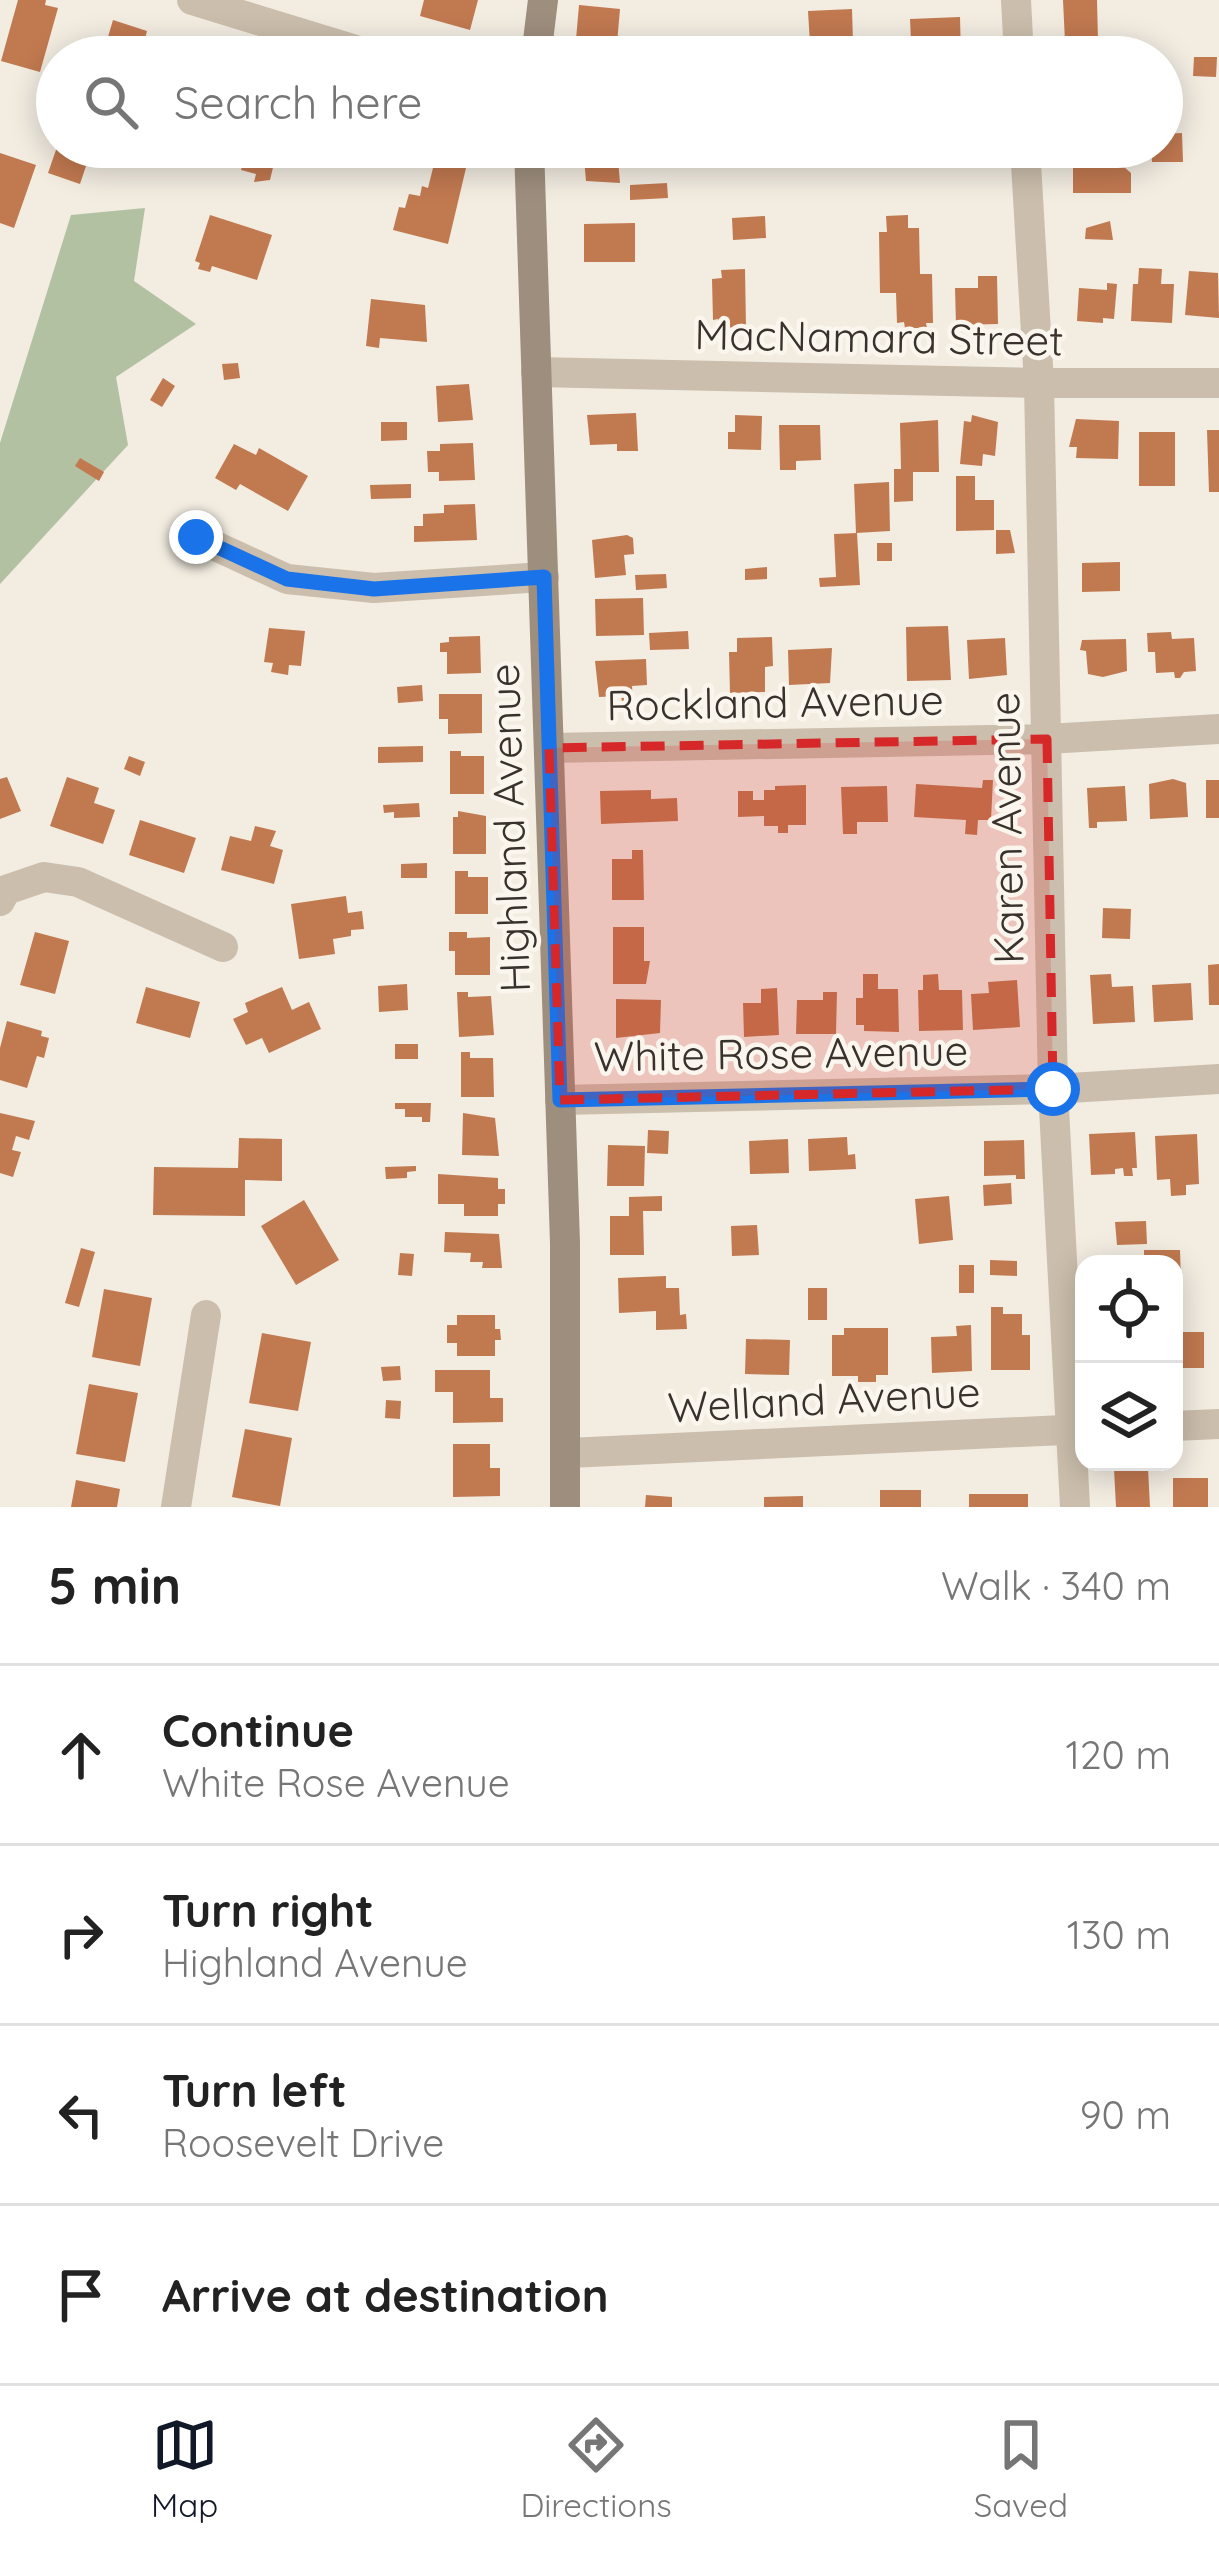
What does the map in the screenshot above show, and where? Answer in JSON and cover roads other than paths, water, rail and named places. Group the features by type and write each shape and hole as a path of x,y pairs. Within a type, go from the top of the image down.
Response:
{"main road":[{"path":"539,36 543,0"},
{"name":"Highland Avenue","path":"531,168 560,1100 566,1507"}],"street":[{"path":"192,0 310,36"},
{"path":"1016,0 1018,36"},
{"name":"Karen Avenue","path":"1025,168 1039,383 1053,1089 1075,1401"},
{"name":"MacNamara Street","path":"536,372 1219,383"},
{"path":"196,537 287,579 330,584 374,589 544,577"},
{"name":"Rockland Avenue","path":"549,748 1047,739 1219,729"},
{"path":"0,902 6,890 44,877 78,882 223,947"},
{"name":"White Rose Avenue","path":"560,1100 1053,1089 1219,1079"},
{"path":"176,1507 206,1315"},
{"path":"1183,1426 1219,1424"},
{"name":"Welland Avenue","path":"568,1453 1075,1429"},
{"name":"Karen Avenue","path":"1075,1507 1076,1471"}]}
